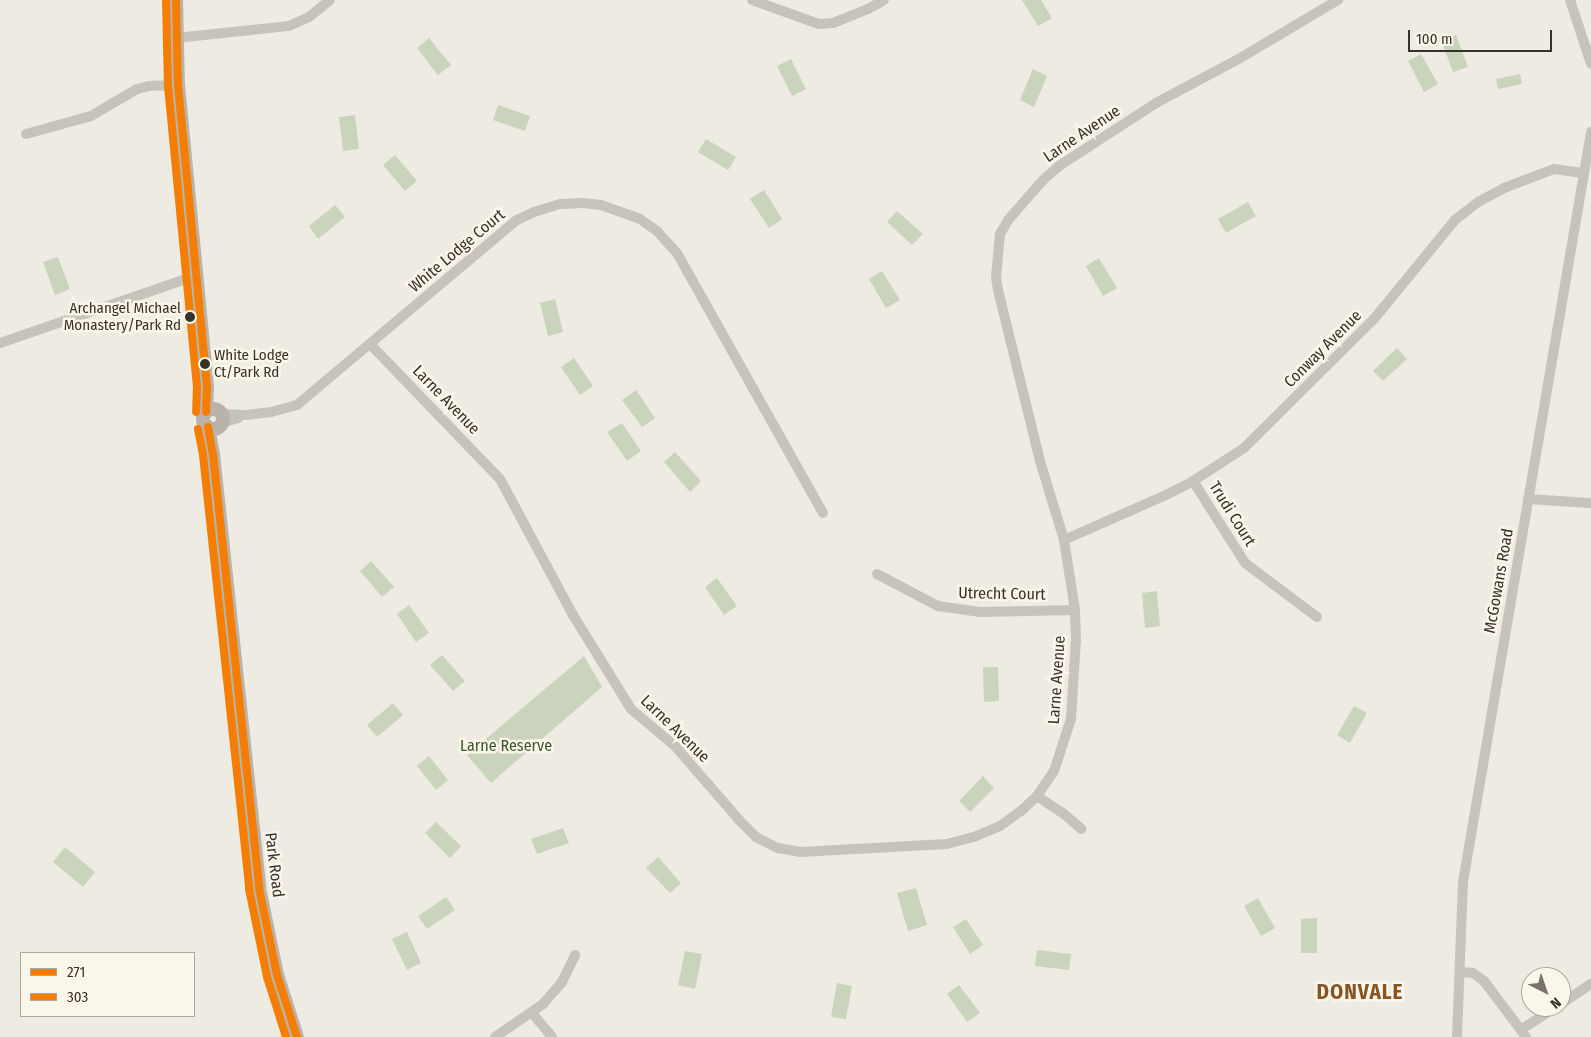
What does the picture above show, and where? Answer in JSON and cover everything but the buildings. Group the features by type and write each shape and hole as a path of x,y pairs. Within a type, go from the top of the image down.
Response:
{"street":[{"path":"176,0 178,84 195,276 206,386 215,419"},
{"path":"176,38 290,26 309,17 330,0"},
{"path":"752,0 819,24 833,23 868,9 884,0"},
{"name":"Larne Avenue","path":"370,344 500,479 573,615 631,709 676,746 739,820 762,841 778,848 800,852 947,844 974,837 1000,826 1021,811 1037,796 1054,771 1068,733 1074,678 1075,610 1064,540 1033,435 1020,370 998,290 998,245 1004,227 1043,180 1059,166 1156,103 1242,57 1338,0"},
{"path":"1570,0 1591,64"},
{"path":"26,134 90,116 137,89 149,86 178,84"},
{"name":"McGowans Road","path":"1457,1037 1463,882 1591,132"},
{"name":"Conway Avenue","path":"1064,540 1159,499 1193,481 1244,448 1374,319 1455,220 1467,210 1504,188 1547,172 1560,169 1584,173"},
{"name":"White Lodge Court","path":"215,419 281,411 297,405 517,220 534,212 561,204 582,203 601,205 640,218 678,253 823,513"},
{"path":"0,343 195,276"},
{"name":"Park Road","path":"215,419 213,454 259,888 277,975 297,1037"},
{"name":"Trudi Court","path":"1193,481 1245,563 1317,617"},
{"path":"1528,499 1591,503"},
{"name":"Utrecht Court","path":"877,574 938,606 979,612 1075,610"},
{"path":"1037,796 1064,814 1081,829"},
{"path":"495,1037 532,1013 562,982 575,955"},
{"path":"1461,972 1473,973 1479,976 1524,1033 1544,1017"},
{"path":"1571,997 1591,984"},
{"path":"532,1013 552,1037"}],"green space":[{"path":"1022,0 1041,0 1052,18 1038,26"},
{"path":"1456,35 1468,67 1453,72 1441,40"},
{"path":"429,38 451,65 438,75 417,48"},
{"path":"1421,54 1438,84 1424,92 1408,61"},
{"path":"791,59 806,89 792,96 777,66"},
{"path":"1033,69 1047,76 1034,107 1020,100"},
{"path":"1520,74 1522,84 1498,89 1496,79"},
{"path":"498,105 530,116 525,131 493,120"},
{"path":"355,115 359,149 343,151 339,117"},
{"path":"706,139 736,157 728,170 698,152"},
{"path":"395,155 417,181 405,191 383,165"},
{"path":"764,190 782,219 769,228 750,199"},
{"path":"1248,202 1256,216 1226,233 1218,219"},
{"path":"335,205 345,217 318,239 309,226"},
{"path":"897,211 923,234 912,245 887,222"},
{"path":"58,257 70,289 55,295 43,262"},
{"path":"1099,258 1117,288 1103,296 1086,266"},
{"path":"882,271 900,300 886,308 869,279"},
{"path":"555,299 563,332 548,336 540,303"},
{"path":"1397,348 1407,359 1383,381 1373,371"},
{"path":"574,358 593,386 580,395 561,367"},
{"path":"636,390 655,418 642,427 622,400"},
{"path":"622,423 641,451 627,461 607,432"},
{"path":"675,452 701,481 690,492 664,462"},
{"path":"371,561 394,587 382,597 360,571"},
{"path":"717,578 737,606 724,615 705,587"},
{"path":"1157,591 1160,626 1145,628 1142,593"},
{"path":"409,605 429,633 416,642 397,614"},
{"path":"442,655 465,681 453,691 430,665"},
{"name":"Larne Reserve","path":"584,656 602,687 491,783 467,755"},
{"path":"983,667 998,667 999,701 984,702"},
{"path":"393,703 403,715 377,737 367,725"},
{"path":"1354,706 1367,713 1350,743 1337,735"},
{"path":"429,756 448,780 436,790 417,766"},
{"path":"983,776 994,788 970,812 959,801"},
{"path":"436,822 461,846 450,858 425,833"},
{"path":"563,828 569,843 537,854 531,839"},
{"path":"65,847 95,872 83,887 53,862"},
{"path":"658,857 681,883 670,893 646,868"},
{"path":"916,888 927,925 908,931 897,893"},
{"path":"446,897 455,910 427,929 418,916"},
{"path":"1258,898 1275,928 1261,936 1244,906"},
{"path":"1317,918 1317,953 1301,953 1301,919"},
{"path":"966,919 983,945 970,954 953,927"},
{"path":"407,932 421,963 407,970 392,939"},
{"path":"1037,950 1071,954 1069,970 1035,966"},
{"path":"685,951 702,954 695,989 678,985"},
{"path":"837,983 852,986 846,1019 831,1017"},
{"path":"959,985 980,1013 967,1022 947,994"}],"transit line":[{"name":"303","path":"166,0 168,86 197,386 196,412"},
{"name":"271","path":"176,0 178,85 207,386 206,412"},
{"name":"271","path":"208,427 213,454 259,888 277,975 297,1037"},
{"name":"303","path":"198,429 203,455 249,889 267,977 286,1037"}],"place":[{"name":"Archangel Michael Monastery/Park Rd","path":"190,317"},
{"name":"White Lodge Ct/Park Rd","path":"205,364"}],"district":[{"name":"DONVALE","path":"1360,992"}]}
